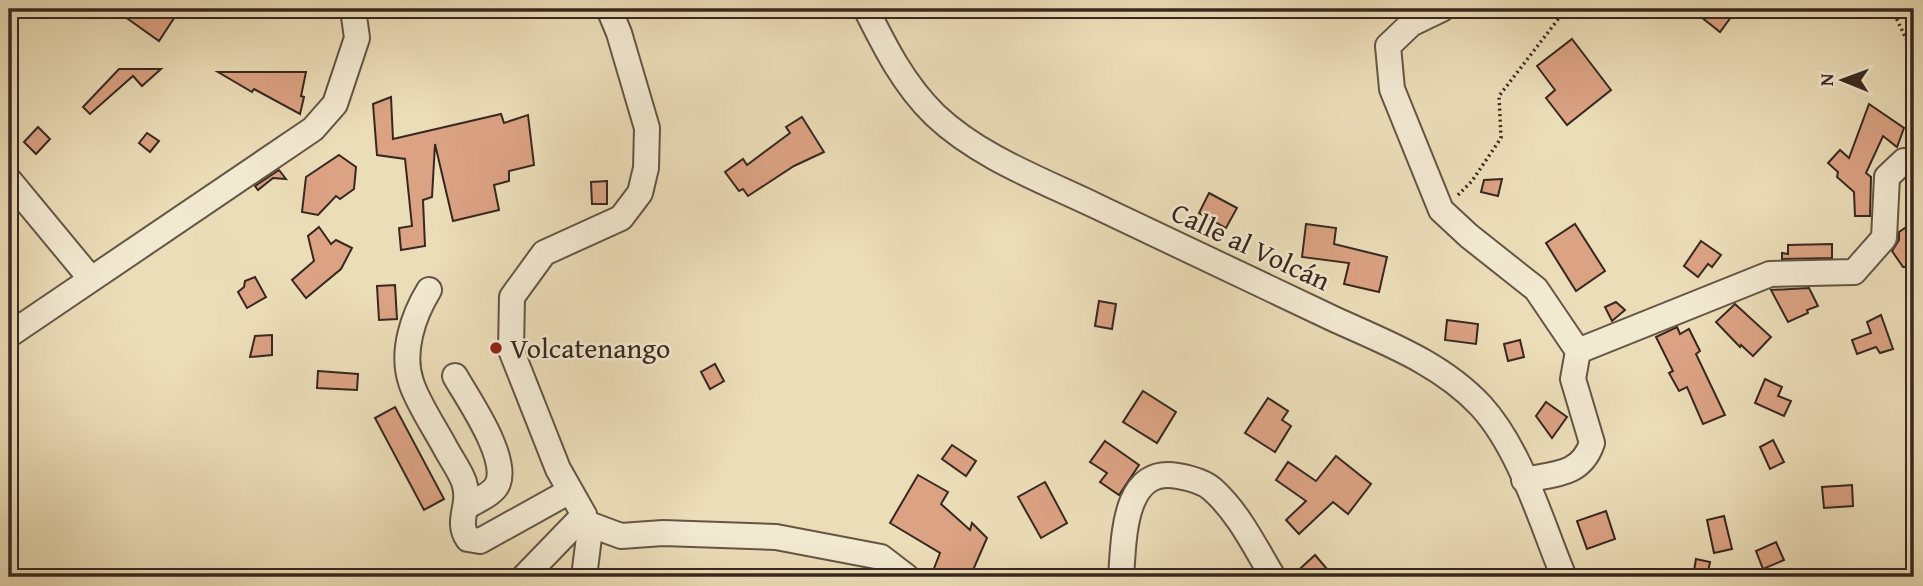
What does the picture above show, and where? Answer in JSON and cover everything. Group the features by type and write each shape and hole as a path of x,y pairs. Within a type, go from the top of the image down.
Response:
{"street":[{"path":"9,335 313,129 335,104 357,38 354,9"},
{"path":"584,577 589,537 585,519 558,470 511,349 512,297 544,253 621,218 640,192 646,168 647,128 619,33 609,9"},
{"name":"Calle al Volcán","path":"866,9 885,48 906,81 936,115 968,141 1089,203 1396,348 1450,377 1474,399 1501,432 1564,577"},
{"path":"1443,9 1411,24 1388,46 1392,89 1441,210 1536,289 1578,351 1573,379 1592,443 1589,453 1571,470 1524,480"},
{"path":"1578,351 1770,274 1854,272 1884,238 1887,177 1904,161 1914,162"},
{"path":"9,180 91,279"},
{"path":"429,290 422,301 407,359 411,383 463,480 468,506 462,520 463,531 468,539 480,541 570,491"},
{"path":"454,376 493,446 499,468 498,483 492,492 468,506"},
{"path":"1121,577 1128,509 1148,481 1172,475 1190,478 1210,487 1231,508 1273,577"},
{"path":"524,577 585,519"},
{"path":"585,519 621,536 663,533 776,537 881,557 907,577"}],"path":[{"path":"1441,210 1472,181 1501,138 1499,96 1566,9"},
{"path":"1892,9 1910,47 1914,46"}],"building":[{"path":"114,9 167,9 176,15 159,41"},
{"path":"1691,9 1737,9 1720,32"},
{"path":"1572,39 1611,90 1567,125 1546,98 1555,90 1537,66"},
{"path":"119,69 161,69 142,86 133,76 90,114 83,107"},
{"path":"218,72 306,72 300,114 254,89 252,92"},
{"path":"391,97 393,139 501,114 504,123 528,115 534,165 509,171 509,181 494,185 499,210 453,221 435,144 432,197 423,200 425,246 401,250 399,228 412,226 405,159 377,155 373,104"},
{"path":"1869,104 1904,128 1897,147 1883,136 1866,173 1871,177 1870,216 1855,216 1854,192 1837,177 1838,172 1828,163 1840,150 1849,158"},
{"path":"802,117 824,152 794,166 748,196 743,189 739,191 725,172 743,159 747,165 790,133 786,127"},
{"path":"38,127 50,139 36,154 24,142"},
{"path":"147,133 159,141 150,152 139,143"},
{"path":"339,155 356,167 354,189 340,199 336,196 318,215 302,212 306,177"},
{"path":"279,170 286,179 273,178 258,190 255,186"},
{"path":"1502,179 1498,196 1481,192 1484,180"},
{"path":"607,181 607,204 592,204 591,182"},
{"path":"1209,193 1237,208 1226,228 1199,213"},
{"path":"1306,224 1336,228 1334,244 1387,257 1379,292 1344,284 1349,263 1302,257"},
{"path":"1575,224 1605,271 1576,291 1546,243"},
{"path":"319,227 331,244 336,240 352,248 341,269 306,298 292,280 314,261 308,236"},
{"path":"1905,228 1914,243 1914,267 1903,267 1892,251 1899,240 1899,232"},
{"path":"1701,241 1721,255 1712,267 1708,264 1698,277 1684,266"},
{"path":"1832,244 1832,258 1782,259 1782,253 1788,254 1788,245"},
{"path":"255,277 266,297 247,308 238,292 244,287 245,281"},
{"path":"395,285 397,319 379,320 377,286"},
{"path":"1809,288 1818,306 1788,322 1771,290"},
{"path":"1099,301 1116,304 1112,329 1095,326"},
{"path":"1616,302 1625,310 1612,321 1605,307"},
{"path":"1735,304 1771,337 1753,356 1741,345 1740,347 1716,322"},
{"path":"1881,315 1893,349 1880,353 1876,347 1857,354 1852,340 1871,333 1867,322"},
{"path":"1447,320 1478,324 1476,344 1445,340"},
{"path":"1677,327 1680,334 1689,329 1700,351 1696,354 1725,415 1703,424 1687,387 1679,391 1669,373 1673,371 1656,337"},
{"path":"272,335 272,355 250,357 255,336"},
{"path":"1520,340 1524,357 1508,361 1504,344"},
{"path":"715,364 724,381 710,389 701,372"},
{"path":"318,371 358,374 357,390 317,388"},
{"path":"1765,379 1782,387 1778,396 1791,401 1784,416 1755,403"},
{"path":"1143,391 1176,412 1157,443 1123,422"},
{"path":"1268,398 1288,411 1282,420 1291,426 1275,452 1245,433"},
{"path":"1546,402 1567,417 1552,438 1536,416"},
{"path":"395,407 444,499 424,510 375,418"},
{"path":"1773,440 1784,462 1770,469 1760,447"},
{"path":"1105,441 1139,465 1119,495 1100,482 1107,473 1090,462"},
{"path":"952,445 976,461 966,476 942,459"},
{"path":"1336,456 1371,484 1348,514 1333,502 1299,534 1286,520 1306,501 1276,480 1288,462 1316,481"},
{"path":"918,475 948,492 941,504 970,530 972,523 987,538 970,577 939,577 933,571 940,553 890,523"},
{"path":"1045,482 1067,523 1041,538 1018,497"},
{"path":"1852,485 1853,506 1824,508 1822,487"},
{"path":"1606,511 1615,539 1587,549 1577,521"},
{"path":"1724,516 1732,549 1714,553 1707,520"},
{"path":"1776,542 1784,560 1763,569 1756,551"},
{"path":"1315,555 1327,569 1318,577 1291,577"},
{"path":"1696,559 1710,562 1707,577 1693,577"}],"place":[{"name":"Volcatenango","path":"496,348"}]}
